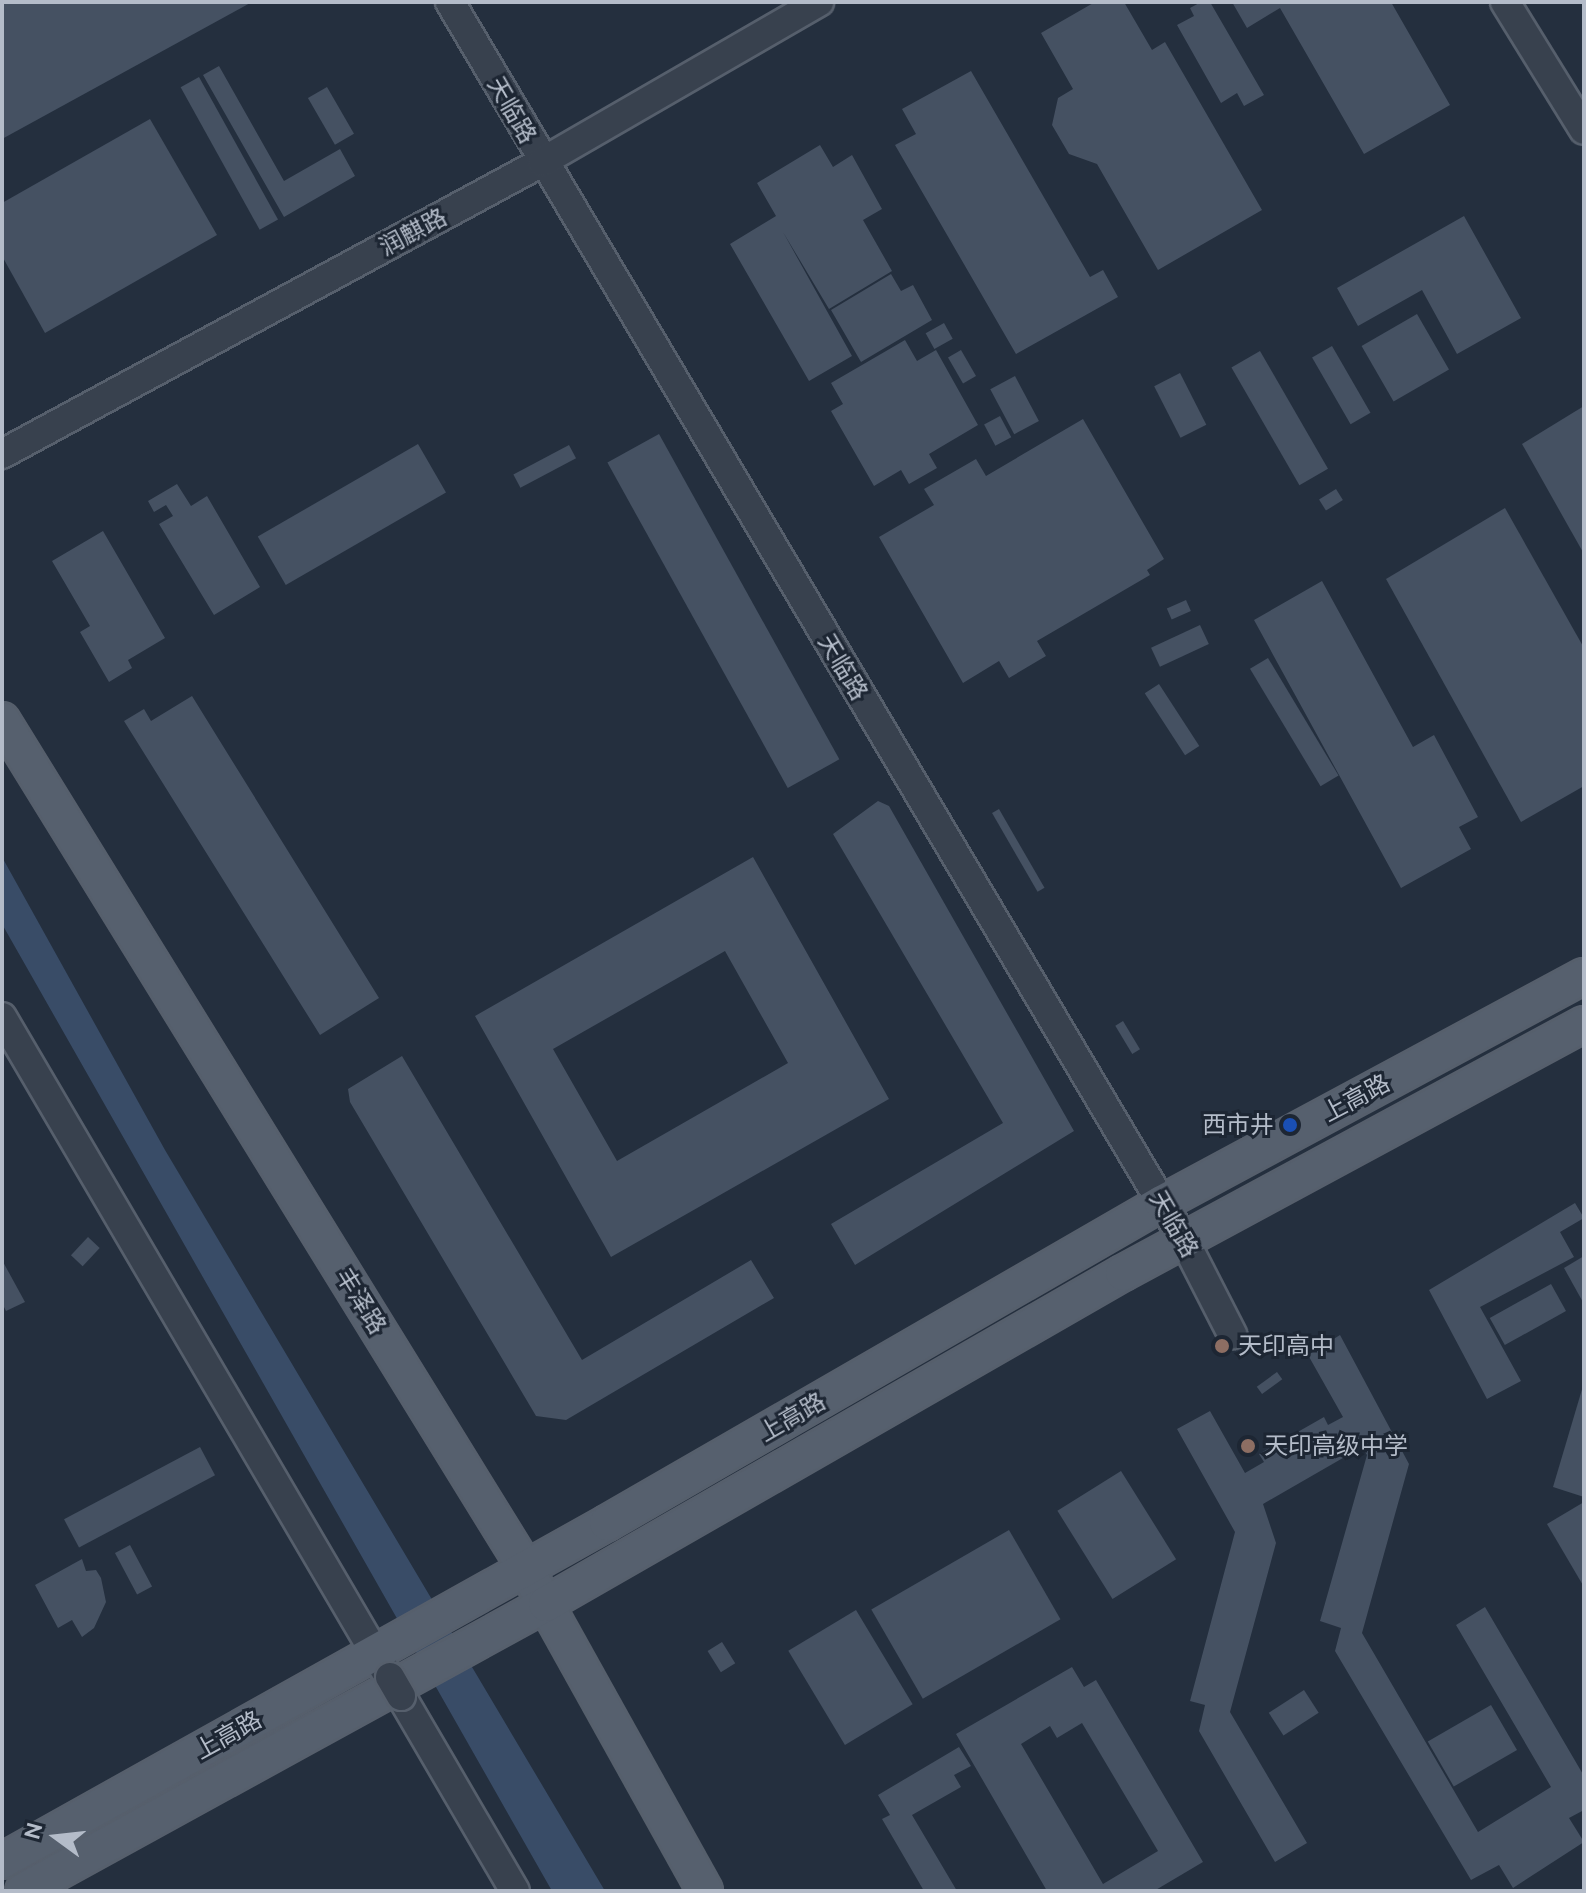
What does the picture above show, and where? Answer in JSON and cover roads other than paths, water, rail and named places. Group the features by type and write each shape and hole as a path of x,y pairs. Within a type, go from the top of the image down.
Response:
{"main road":[{"name":"丰泽路","path":"2,720 526,1569 705,1891"},
{"name":"上高路","path":"2,1861 389,1676 526,1569 1162,1203 1584,976"},
{"name":"上高路","path":"23,1891 546,1604 1184,1240 1584,1024"}],"street":[{"name":"天临路","path":"450,2 542,162 1184,1240 1232,1334"},
{"name":"润麒路","path":"2,454 542,162 819,2"},
{"path":"1505,2 1584,130"},
{"path":"2,1017 515,1891"}],"water":[{"path":"2,857 165,1150 605,1891 552,1891 2,924"}],"place":[{"name":"西市井","path":"1290,1125"},
{"name":"天印高中","path":"1222,1346"},
{"name":"天印高级中学","path":"1248,1446"}]}
